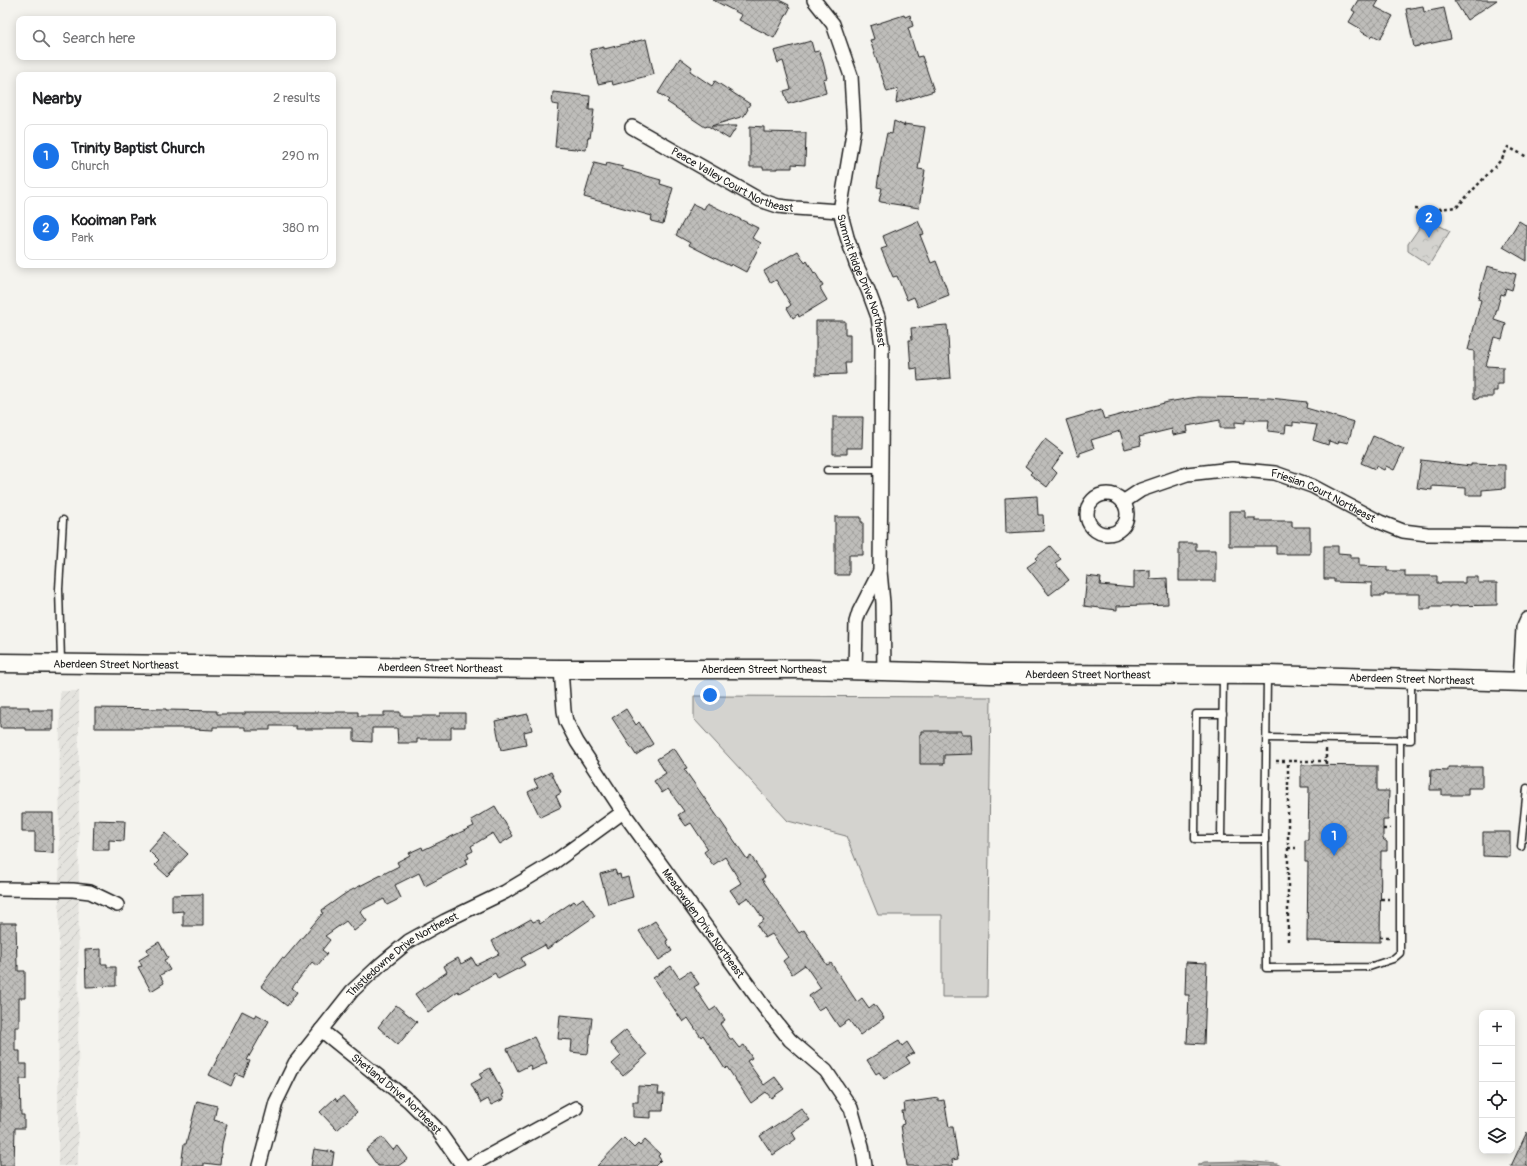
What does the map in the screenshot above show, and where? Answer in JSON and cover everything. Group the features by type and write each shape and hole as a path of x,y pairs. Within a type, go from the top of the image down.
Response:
{"street":[{"name":"Summit Ridge Drive Northeast","path":"814,0 833,24 851,76 854,127 840,211 856,264 878,317 882,346 883,376 880,571 883,603 884,671"},
{"name":"Peace Valley Court Northeast","path":"632,127 760,200 784,207 840,211"},
{"name":"Friesian Court Northeast","path":"1123,502 1141,490 1188,474 1232,469 1275,474 1312,486 1380,522 1403,531 1427,534 1527,535"},
{"name":"Summit Ridge Drive Northeast","path":"855,670 856,622 859,612 880,571"},
{"path":"1524,682 1523,628 1527,619"},
{"name":"Aberdeen Street Northeast","path":"0,663 561,669 855,670 999,674 1267,675 1524,682"},
{"name":"Meadowglen Drive Northeast","path":"561,669 562,701 566,721 577,742 623,812 764,1007 790,1040 826,1071 851,1108 862,1146 865,1166"},
{"name":"Thistledowne Drive Northeast","path":"259,1166 259,1160 276,1102 295,1064 352,991 409,941 445,921 505,892 553,863 623,812"},
{"path":"0,889 73,890 90,892 117,905"},
{"name":"Shetland Drive Northeast","path":"321,1030 409,1101 436,1128 463,1166"},
{"path":"470,1166 576,1108"}],"lane":[{"path":"828,470 881,470"},
{"path":"61,663 59,589 63,520"},
{"path":"1221,839 1223,675"},
{"path":"1267,675 1265,839 1266,968 1370,967 1393,959 1400,953 1400,739"},
{"path":"1267,738 1411,740 1411,678"},
{"path":"1223,714 1196,714 1195,839 1265,839"},
{"path":"1527,788 1521,847 1527,843"}],"path":[{"path":"1415,209 1428,210 1457,207 1502,159 1508,147 1527,157"},
{"path":"1326,738 1326,765"},
{"path":"1266,761 1326,761"},
{"path":"1288,761 1288,941"},
{"path":"1288,848 1296,848"},
{"path":"1381,899 1388,899"}],"shaded area":[{"path":"60,691 79,691 78,1166 58,1166"}],"green space":[{"path":"1424,221 1430,221 1450,231 1429,265 1408,251 1408,244"},
{"path":"694,696 991,697 987,997 942,997 942,915 878,915 846,836 788,821 694,719"}],"water":[{"path":"1244,1161 1277,1164 1281,1166 1197,1166 1204,1162"}],"building":[{"path":"713,0 779,0 789,5 788,7 790,8 774,38 739,20 742,15"},
{"path":"1358,0 1379,0 1375,7 1393,16 1380,39 1373,35 1371,37 1360,31 1361,29 1349,22 1355,12 1352,10"},
{"path":"1454,0 1497,0 1467,20"},
{"path":"1423,6 1424,12 1444,8 1451,39 1414,47 1406,9"},
{"path":"904,15 905,17 910,15 913,26 908,28 917,57 922,56 934,91 896,103 898,89 887,92 870,40 874,39 870,26"},
{"path":"646,39 654,74 613,85 612,81 598,84 590,50 604,47 604,49"},
{"path":"811,41 814,52 819,51 823,62 827,78 823,79 826,93 788,104 784,91 791,89 783,61 778,63 774,51"},
{"path":"680,58 692,67 690,71 712,86 715,81 750,104 744,116 711,126 737,126 729,139 708,126 705,127 667,102 669,100 658,93"},
{"path":"553,92 590,96 589,110 594,110 590,138 588,137 586,150 555,147 559,105 552,104"},
{"path":"894,121 905,126 904,124 925,127 918,169 925,170 919,208 879,201 882,188 877,187 881,160 887,133 892,134"},
{"path":"750,126 764,127 764,132 806,133 805,165 792,164 792,168 777,169 750,167"},
{"path":"594,163 606,166 607,163 623,167 622,169 661,180 660,184 673,188 663,224 651,221 652,216 584,197"},
{"path":"707,203 758,228 752,238 761,243 746,272 731,264 730,266 689,245 690,243 676,235 693,204 704,209"},
{"path":"918,221 924,234 920,235 931,263 936,261 949,295 918,307 914,297 907,300 897,276 893,277 881,249 887,247 883,236"},
{"path":"1519,221 1527,226 1527,261 1503,247"},
{"path":"798,251 805,263 807,261 814,273 815,272 823,286 820,288 827,300 799,317 798,314 793,318 787,308 791,305 776,280 771,283 764,271"},
{"path":"1487,266 1516,274 1512,290 1506,288 1504,295 1501,294 1494,320 1506,324 1502,339 1494,337 1486,366 1503,367 1503,384 1497,384 1497,391 1493,391 1493,397 1479,397 1478,399 1474,398 1474,351 1468,350 1481,300 1478,299"},
{"path":"816,321 845,321 845,335 850,335 850,363 845,363 846,374 816,375"},
{"path":"947,325 951,378 918,381 917,368 911,369 909,340 912,340 911,328"},
{"path":"1197,397 1270,398 1307,402 1306,408 1354,422 1348,443 1339,441 1338,444 1329,441 1328,445 1313,440 1317,425 1293,422 1293,426 1286,425 1285,433 1268,431 1269,420 1245,420 1245,423 1235,422 1235,428 1220,428 1220,420 1187,426 1188,432 1173,435 1172,429 1139,437 1141,445 1125,449 1120,431 1091,440 1094,448 1080,453 1080,456 1078,456 1066,420 1101,410 1104,419 1168,402"},
{"path":"833,417 863,417 862,448 847,448 847,454 833,454"},
{"path":"1373,436 1404,449 1394,470 1386,466 1384,470 1376,466 1375,469 1361,463"},
{"path":"1045,439 1063,453 1052,468 1057,473 1047,487 1030,474 1032,472 1025,466"},
{"path":"1421,460 1471,466 1471,464 1505,465 1505,488 1482,490 1482,495 1466,495 1466,488 1432,486 1432,490 1417,488"},
{"path":"1037,496 1038,515 1043,515 1044,531 1006,533 1005,498"},
{"path":"1229,511 1245,511 1245,518 1255,518 1255,521 1292,521 1292,527 1310,527 1310,554 1276,554 1276,546 1229,546"},
{"path":"835,517 861,517 861,522 863,522 863,555 849,555 849,575 835,575"},
{"path":"1179,543 1196,543 1196,550 1216,550 1216,581 1179,581"},
{"path":"1050,546 1061,559 1055,563 1069,580 1049,595 1027,567 1037,560 1035,558"},
{"path":"1324,546 1338,546 1338,553 1350,554 1350,558 1359,558 1359,566 1387,567 1387,571 1405,571 1405,576 1437,576 1437,583 1465,583 1465,577 1478,577 1478,583 1497,583 1497,605 1431,607 1431,609 1420,609 1420,594 1384,594 1384,596 1372,596 1372,583 1334,582 1334,579 1324,579"},
{"path":"1150,570 1150,579 1167,578 1168,604 1117,606 1117,610 1084,606 1087,576 1101,578 1100,585 1134,588 1134,571"},
{"path":"0,707 29,707 29,710 53,710 53,730 0,728"},
{"path":"95,708 217,711 217,714 245,714 245,712 358,712 358,716 384,716 384,712 400,712 400,716 440,716 440,713 465,713 465,727 451,727 451,739 417,739 417,743 398,743 397,728 372,728 372,742 354,741 354,729 296,729 296,726 270,726 270,730 245,730 245,727 213,727 213,730 194,728 95,728"},
{"path":"626,709 636,725 639,722 653,744 636,755 612,718"},
{"path":"528,714 532,730 524,732 526,745 501,750 495,721"},
{"path":"922,731 962,731 962,735 972,735 973,754 944,755 944,764 920,764 920,734 922,734"},
{"path":"674,748 687,768 684,769 747,859 751,856 765,877 762,879 799,933 804,930 827,965 831,963 857,1002 862,998 869,1008 874,1004 884,1018 860,1035 849,1020 839,1027 825,1006 818,1010 809,996 821,988 805,965 792,974 783,961 788,957 772,934 765,938 757,925 764,920 748,897 739,903 730,890 741,883 725,857 713,865 704,852 708,849 691,823 686,826 678,815 684,811 668,789 662,793 654,781 666,773 657,759"},
{"path":"1301,765 1377,766 1377,791 1389,791 1388,820 1383,820 1383,839 1387,842 1387,851 1381,851 1380,942 1307,941 1308,862 1305,862 1305,840 1308,840 1309,787 1301,787"},
{"path":"1448,767 1482,767 1482,788 1468,788 1468,795 1442,795 1442,790 1430,790 1431,770 1448,771"},
{"path":"551,772 561,793 556,796 561,807 540,817 528,792 538,787 534,780"},
{"path":"495,806 513,836 500,844 493,833 471,846 473,851 467,854 469,858 465,860 467,864 425,886 419,873 395,885 401,898 387,905 384,899 360,911 367,921 354,931 346,921 325,936 330,940 322,950 327,954 317,966 312,962 292,988 297,992 287,1006 261,986 282,958 284,959 323,913 322,910 346,893 399,866 397,862 410,855 409,853 422,847 423,850 474,826 471,820"},
{"path":"22,813 53,813 53,853 35,852 35,832 22,832"},
{"path":"94,820 125,821 124,841 109,840 109,850 93,850"},
{"path":"1483,832 1510,832 1510,857 1483,856"},
{"path":"165,833 188,854 167,876 155,865 159,861 149,851"},
{"path":"615,870 617,875 620,874 621,879 628,877 633,897 608,904 600,874"},
{"path":"203,894 203,926 183,926 183,911 172,912 172,895"},
{"path":"583,898 595,916 547,949 545,945 521,958 525,965 498,979 495,973 459,993 458,991 428,1012 415,994 447,972 444,966 458,958 461,964 472,958 476,965 499,954 492,941 531,919 533,922 538,920 540,924 574,901 576,903"},
{"path":"655,921 668,940 666,941 672,951 659,960 639,931"},
{"path":"0,923 16,923 17,966 18,965 18,971 25,971 25,998 19,998 19,1027 15,1027 15,1051 20,1051 20,1064 27,1064 27,1079 20,1079 21,1115 24,1115 24,1128 15,1128 14,1166 0,1166"},
{"path":"159,942 168,958 164,960 170,970 160,975 164,983 151,991 138,967 142,966 139,960 149,954 147,949"},
{"path":"101,949 101,964 107,964 107,967 116,967 116,986 86,987 85,950"},
{"path":"1186,962 1207,963 1204,1044 1187,1043 1189,995 1185,995"},
{"path":"671,966 679,978 690,971 699,984 694,987 710,1011 716,1007 725,1020 720,1024 730,1039 732,1039 739,1048 744,1045 752,1058 747,1061 764,1085 775,1077 784,1089 771,1098 766,1092 751,1103 727,1067 725,1069 703,1035 701,1037 688,1018 683,1022 653,978"},
{"path":"396,1005 417,1022 398,1045 378,1027"},
{"path":"242,1011 254,1017 256,1014 269,1021 247,1060 250,1061 243,1077 236,1074 231,1086 209,1075"},
{"path":"560,1015 592,1018 588,1054 571,1052 572,1040 558,1039"},
{"path":"626,1030 647,1055 623,1076 612,1064 621,1056 610,1043"},
{"path":"534,1037 547,1063 532,1070 530,1065 518,1071 507,1049"},
{"path":"899,1041 902,1046 907,1042 914,1053 906,1057 910,1063 884,1079 879,1072 876,1074 867,1060"},
{"path":"490,1068 504,1094 502,1095 504,1099 491,1105 488,1099 481,1103 471,1084 482,1078 479,1074"},
{"path":"638,1086 659,1087 658,1094 664,1094 663,1111 651,1111 651,1118 633,1117 633,1102 638,1102"},
{"path":"343,1096 357,1112 337,1130 320,1112 335,1098 337,1101"},
{"path":"938,1098 938,1101 944,1100 949,1127 953,1127 958,1159 952,1160 953,1166 907,1166 901,1125 904,1124 902,1111 905,1111 904,1103"},
{"path":"197,1101 217,1106 214,1120 227,1124 222,1144 220,1165 204,1163 204,1166 181,1166 184,1144 186,1144"},
{"path":"801,1108 810,1120 792,1132 796,1139 773,1155 760,1136"},
{"path":"1527,1132 1527,1166 1511,1166"},
{"path":"382,1137 393,1150 398,1146 408,1159 398,1166 378,1166 366,1150"},
{"path":"624,1138 634,1148 638,1144 640,1146 645,1140 660,1154 658,1156 661,1160 655,1166 597,1166"},
{"path":"314,1149 334,1152 332,1166 311,1166"}],"place":[{"name":"Kooiman Park","path":"1429,238"},
{"name":"Trinity Baptist Church","path":"1334,856"}]}
